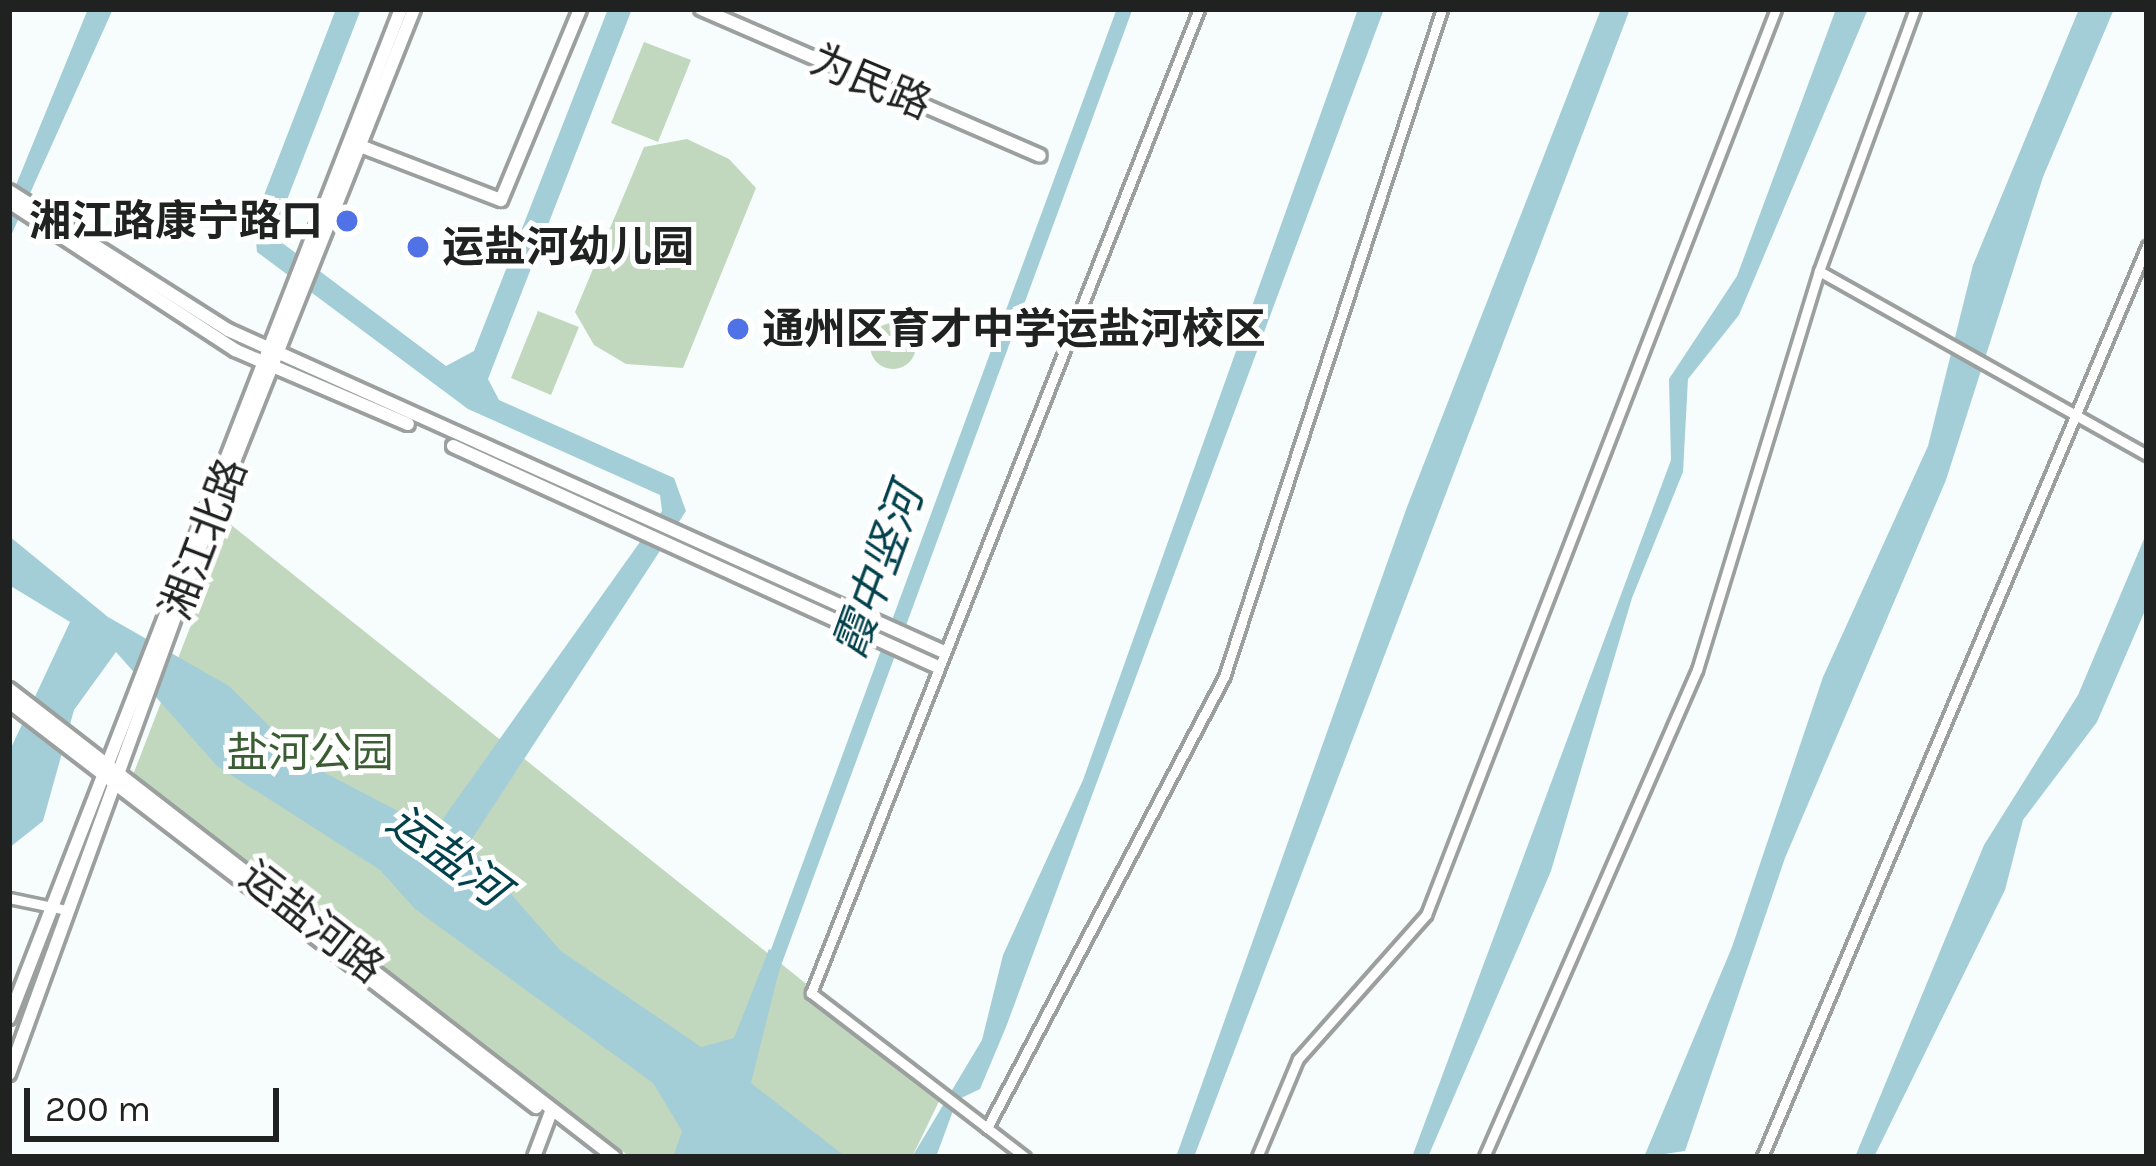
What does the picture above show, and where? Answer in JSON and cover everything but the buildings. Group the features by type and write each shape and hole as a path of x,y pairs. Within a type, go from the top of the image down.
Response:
{"street":[{"name":"湘江北路","path":"353,143 401,9"},
{"name":"湘江北路","path":"9,1018 152,634 353,143 414,9"},
{"path":"353,143 501,200 580,9"},
{"name":"为民路","path":"701,9 1040,155"},
{"path":"1025,1157 811,993 1199,9"},
{"path":"987,1128 1224,677 1442,9"},
{"path":"1257,1157 1298,1059 1426,914 1776,9"},
{"path":"1484,1157 1697,670 1819,271 1915,9"},
{"path":"9,190 39,215 267,357 938,667"},
{"path":"9,202 39,215"},
{"path":"1762,1157 2147,246"},
{"path":"1819,271 1991,373 2147,454"},
{"name":"湘江北路","path":"9,1074 267,357"},
{"path":"267,357 944,652"},
{"name":"运盐河路","path":"9,689 104,757 601,1157"},
{"name":"运盐河路","path":"9,702 110,785 614,1157"},
{"path":"9,898 66,910"},
{"path":"535,1157 550,1113"}],"green space":[{"path":"644,42 691,60 658,142 611,123"},
{"path":"687,139 729,159 756,188 683,368 626,364 594,345 575,312 644,147"},
{"path":"538,311 579,327 551,395 511,378"},
{"path":"893,323 910,329 916,346 910,363 893,369 876,363 870,346 876,329"},
{"name":"盐河公园","path":"230,524 943,1093 912,1157 630,1157 131,780"}],"water":[{"path":"88,9 113,9 9,240 9,202"},
{"name":"运盐河","path":"336,9 361,9 273,236 446,366 474,351 608,9 632,9 488,379 499,400 674,478 686,511 468,845 561,951 701,1047 734,1038 769,949 783,955 751,1083 846,1157 673,1157 682,1131 653,1083 415,909 380,870 217,766 116,652 74,710 43,821 9,848 9,752 70,622 9,585 9,536 108,617 229,686 308,764 398,811 442,820 662,511 660,495 468,409 257,252 254,221"},
{"path":"1358,9 1384,9 1006,1027 980,1089 957,1100 936,1157 912,1157 982,1040 1003,955 1083,780"},
{"path":"1601,9 1630,9 1194,1157 1176,1157 1407,507"},
{"path":"1836,9 1868,9 1739,315 1688,379 1683,472 1632,598 1551,871 1428,1157 1412,1157 1671,460 1669,379 1737,276"},
{"path":"2079,9 2114,9 2043,177 1946,480 1785,858 1685,1151 1644,1157 1732,947 1823,677 1928,446 1973,265"},
{"path":"2147,532 2147,606 2097,722 2023,820 2005,890 1874,1157 1855,1157 1984,845 2078,695"}],"waterway":[{"name":"霞中竖河","path":"770,972 1124,9"}],"place":[{"name":"湘江路康宁路口","path":"347,221"},
{"name":"运盐河幼儿园","path":"418,247"},
{"name":"通州区育才中学运盐河校区","path":"738,329"}]}
